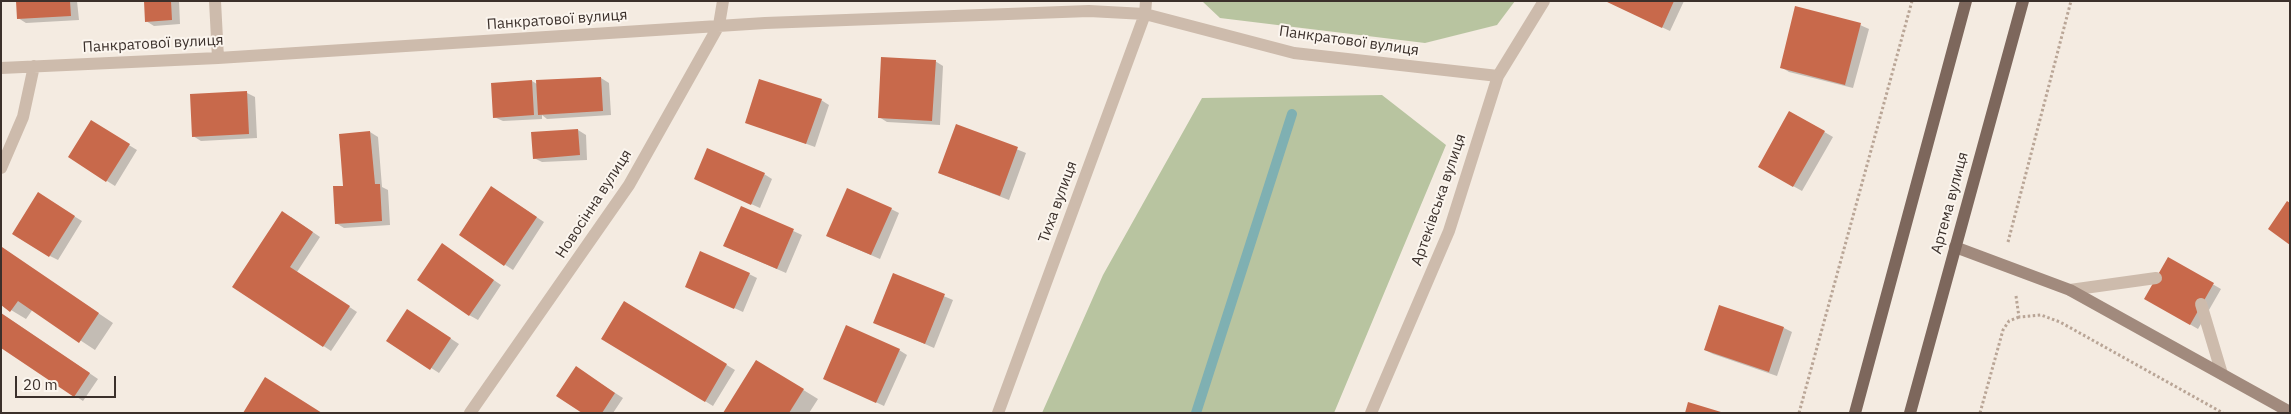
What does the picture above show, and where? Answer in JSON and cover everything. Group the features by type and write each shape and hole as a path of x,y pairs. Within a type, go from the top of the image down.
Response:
{"main road":[{"path":"1855,413 1966,1"},
{"name":"Артема вулиця","path":"1910,413 2023,1"}],"street":[{"path":"215,1 218,58"},
{"name":"Новосінна вулиця","path":"470,413 629,185 719,26 723,1"},
{"name":"Артеківська вулиця","path":"1371,413 1449,231 1498,76 1544,1"},
{"name":"Панкратової вулиця","path":"1,68 218,58 719,26 1145,8 1294,54 1498,76"},
{"name":"Тиха вулиця","path":"998,413 1145,8"},
{"path":"1,168 23,117 34,66"},
{"path":"1954,247 2070,290 2290,412"},
{"path":"2070,290 2156,278"},
{"path":"2202,304 2222,374"}],"path":[{"path":"1799,413 1912,1"},
{"path":"2019,317 2008,240 2072,1"},
{"path":"1980,413 2003,330 2009,322 2019,317 2042,316 2060,322 2223,413"}],"green space":[{"path":"1202,1 1515,1 1497,25 1425,43 1220,18"},
{"path":"1382,95 1446,145 1334,413 1042,413 1103,275 1202,98"}],"building":[{"path":"16,1 70,1 71,16 17,19"},
{"path":"144,1 171,1 172,20 145,22"},
{"path":"1605,1 1674,1 1662,28"},
{"path":"1795,6 1861,23 1845,85 1780,68"},
{"path":"881,57 936,60 932,121 878,118"},
{"path":"601,77 603,111 538,115 536,80"},
{"path":"759,79 822,99 806,144 745,123"},
{"path":"532,80 534,115 493,118 491,83"},
{"path":"247,91 249,134 192,137 190,94"},
{"path":"1789,111 1825,131 1793,187 1758,167"},
{"path":"91,120 130,144 106,182 68,157"},
{"path":"956,124 1018,147 1000,196 938,173"},
{"path":"578,129 580,155 533,159 531,132"},
{"path":"370,131 375,184 380,184 382,221 335,224 333,186 343,186 339,134"},
{"path":"707,148 765,173 751,205 694,179"},
{"path":"491,186 537,217 504,266 459,235"},
{"path":"847,188 892,208 871,255 826,236"},
{"path":"38,192 75,216 49,257 12,234"},
{"path":"2287,201 2290,203 2290,245 2268,229"},
{"path":"741,206 794,229 777,269 723,246"},
{"path":"282,211 313,232 290,267 350,306 323,347 232,287"},
{"path":"442,243 494,280 469,316 417,280"},
{"path":"2,247 99,313 79,343 18,301 10,312 1,305"},
{"path":"700,251 750,273 734,309 685,287"},
{"path":"2168,257 2214,283 2190,325 2144,299"},
{"path":"893,273 945,294 925,344 873,323"},
{"path":"624,301 727,364 705,402 601,339"},
{"path":"1719,305 1784,327 1769,372 1704,350"},
{"path":"407,309 451,338 430,370 386,341"},
{"path":"1,313 90,373 74,397 1,348"},
{"path":"846,325 900,349 876,403 823,379"},
{"path":"756,360 804,389 789,413 723,413"},
{"path":"576,366 615,393 602,413 582,413 556,396"},
{"path":"265,377 322,413 243,413"},
{"path":"1688,402 1721,412 1721,413 1685,413"}],"waterway":[{"path":"1196,413 1292,114"}]}
